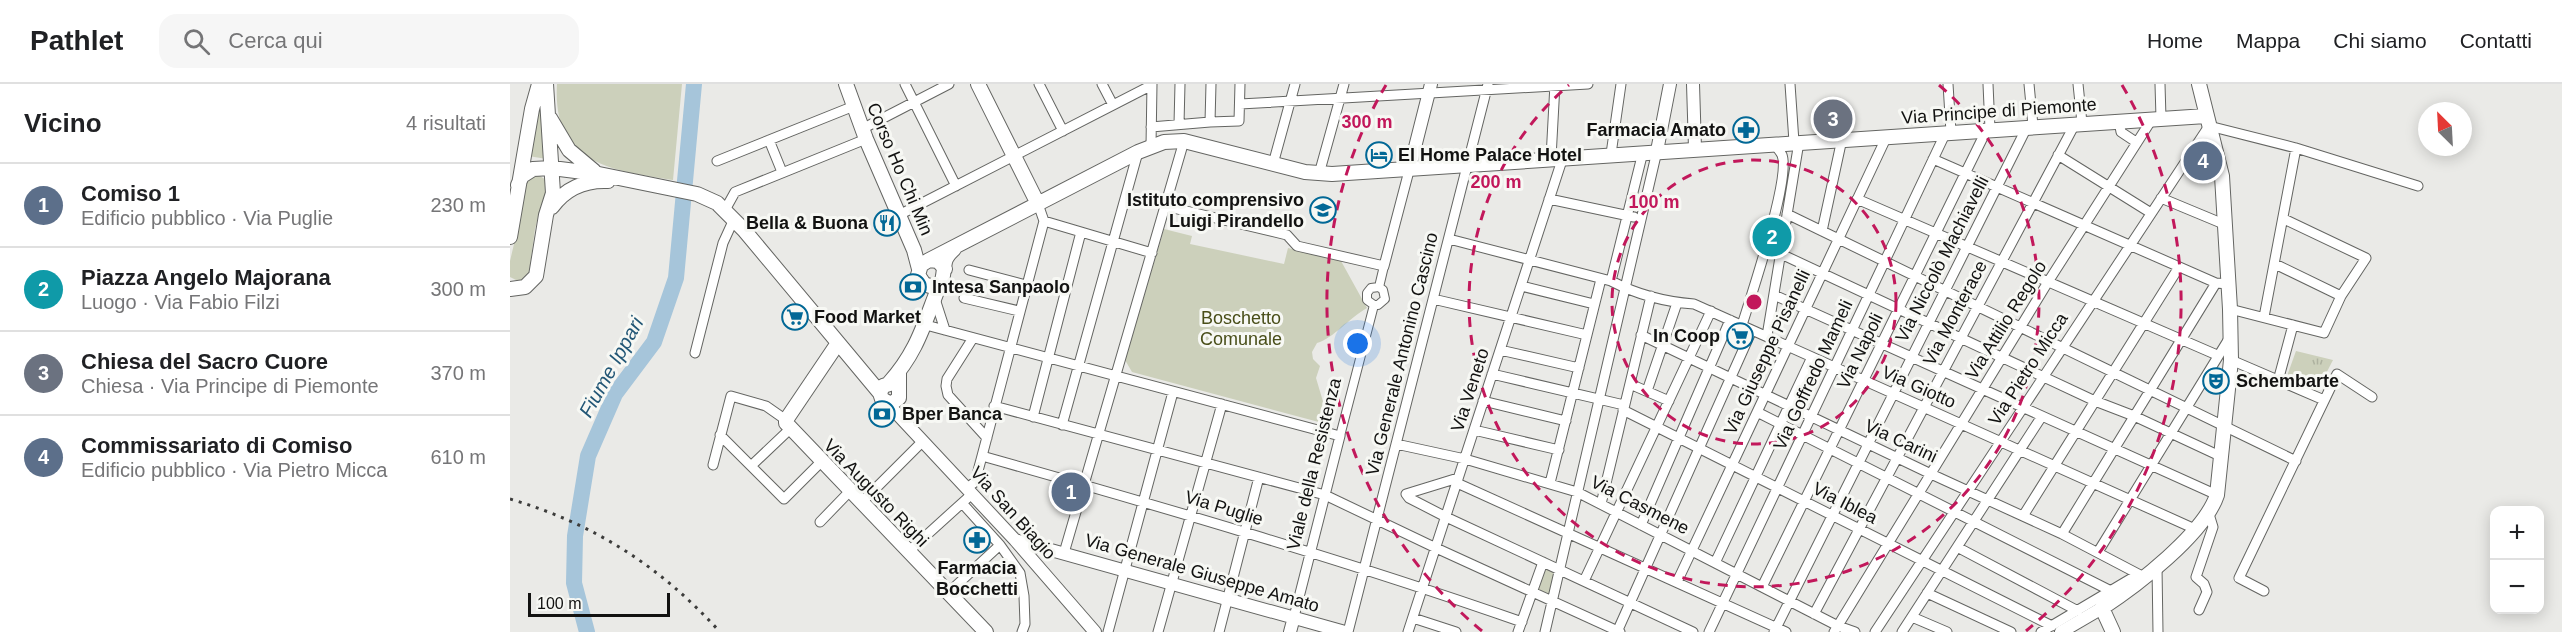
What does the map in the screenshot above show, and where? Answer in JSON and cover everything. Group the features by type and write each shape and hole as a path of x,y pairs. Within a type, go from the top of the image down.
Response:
{"main road":[{"path":"510,237 518,185 539,84"},
{"path":"512,287 530,284 536,276 546,215 553,193 546,84"},
{"name":"Corso Ho Chi Min","path":"846,84 864,134 914,250 924,265 920,280 935,295"},
{"path":"978,84 1038,204"},
{"path":"2113,632 2102,608 2143,575 2157,567 2208,514 2217,495 2231,360 2230,309 2223,284 2226,225 2222,176 2199,84"},
{"path":"547,113 569,150 599,174"},
{"name":"Via Principe di Piemonte","path":"1184,141 1319,174 2157,118 2208,121"},
{"path":"924,265 1144,149 1164,142 1184,141"},
{"path":"518,185 522,176 533,169 552,168 599,174 697,194 717,203 729,214 870,379 890,391 899,372 920,340 935,295 945,275 947,256 955,247"},
{"path":"546,215 562,195 581,184 602,181 631,182"},
{"path":"924,265 938,261 945,269"},
{"path":"788,424 838,343"},
{"name":"Via Augusto Righi","path":"788,424 821,462 986,632"}],"street":[{"path":"905,84 956,186"},
{"path":"694,353 735,192 864,134 914,102 949,84"},
{"path":"1039,84 1063,131"},
{"path":"1102,84 1113,105"},
{"path":"899,215 1152,84 1151,127 1113,241 1062,425"},
{"path":"1179,124 1180,84"},
{"path":"1210,122 1211,84"},
{"path":"1151,127 1239,121 1240,84"},
{"path":"1273,164 1295,84"},
{"path":"1319,174 1344,84"},
{"path":"1240,104 1340,98 1430,89 1588,84"},
{"path":"1611,154 1621,84"},
{"path":"1611,281 1624,215 1650,152 1670,84"},
{"path":"1693,84 1695,148"},
{"path":"1767,336 1777,296 1790,216 1796,142 1790,84"},
{"path":"1948,84 1948,132"},
{"path":"1988,84 1989,129"},
{"path":"2029,84 2030,127"},
{"path":"2078,84 2079,123"},
{"path":"2157,118 2160,84"},
{"name":"Via Veneto","path":"1408,632 1549,199 1557,158 1555,85"},
{"name":"Via Generale Antonino Cascino","path":"1347,632 1487,87"},
{"name":"Viale della Resistenza","path":"1379,287 1430,89"},
{"path":"717,161 854,106"},
{"name":"Via Attilio Regolo","path":"1836,629 2048,282 2136,142 2157,118"},
{"path":"2119,121 2121,132 2136,142"},
{"path":"2208,121 2418,186"},
{"name":"Via Pietro Micca","path":"1875,632 2162,198 2208,121"},
{"name":"Via Monterace","path":"1814,614 2032,203 2058,155 2079,123"},
{"name":"Via Niccolò Machiavelli","path":"1775,630 1996,187 2030,127"},
{"name":"Via Napoli","path":"1762,587 1989,129"},
{"name":"Via Goffredo Mameli","path":"1709,632 1933,159 1948,132"},
{"name":"Via Giuseppe Pisanelli","path":"1677,582 1887,136"},
{"path":"1822,231 1842,139"},
{"path":"769,140 782,172"},
{"path":"1041,571 1045,561 1061,553 1085,485 1184,141"},
{"path":"1742,325 1783,176 1782,155 1774,143"},
{"path":"2264,317 2296,148"},
{"path":"1545,632 1642,219 1650,152"},
{"path":"2058,155 2151,213"},
{"path":"1933,159 2179,267 2223,284 2181,341 2062,534"},
{"path":"2162,198 2226,225"},
{"path":"1549,199 1642,219"},
{"path":"1857,199 2217,355"},
{"path":"908,552 962,503 975,482 1044,221 1038,204"},
{"path":"1165,206 1287,235 1297,246 1384,266"},
{"path":"1790,216 2296,461"},
{"path":"2230,309 2324,333 2341,296 2366,258 2284,219"},
{"path":"1044,221 1152,253"},
{"path":"1033,417 1081,232"},
{"name":"Via Giotto","path":"1449,239 1611,281 1626,289 1677,303 1694,304 2195,529"},
{"path":"1784,255 2095,401 2134,416 2222,457"},
{"path":"2275,264 2341,296"},
{"path":"2023,516 2179,267"},
{"path":"969,270 1026,285"},
{"path":"1551,483 1601,279"},
{"path":"1521,286 1594,304"},
{"name":"Viale della Resistenza","path":"1379,287 1383,290 1385,299 1378,305 1374,305 1367,300 1367,293 1371,288 1379,287"},
{"path":"935,295 945,330"},
{"path":"1600,504 1651,296"},
{"path":"1777,296 2217,495"},
{"path":"964,297 1019,311"},
{"path":"1433,299 1587,335"},
{"path":"1647,391 1677,303"},
{"name":"Viale della Resistenza","path":"1290,632 1374,305"},
{"path":"1584,581 1711,311"},
{"path":"1641,525 1730,320"},
{"path":"926,325 1340,436"},
{"path":"2278,381 2293,325"},
{"path":"994,406 1325,495 1618,632 1752,330"},
{"name":"Via Carini","path":"1641,335 1897,458 2062,534 2143,575"},
{"path":"2098,552 2217,355 2231,336"},
{"path":"974,338 947,378 946,386 948,395 987,438"},
{"path":"1500,351 1579,368"},
{"path":"1715,563 1812,357"},
{"path":"2231,360 2324,400"},
{"name":"Via Iblea","path":"1492,374 1600,399 1624,408 1657,427 2062,630"},
{"path":"2264,591 2239,578 2337,374 2372,397"},
{"path":"1630,384 1669,401"},
{"name":"Via San Biagio","path":"890,391 903,419 1015,540 1095,632"},
{"path":"1108,632 1173,392"},
{"name":"Via Augusto Righi","path":"720,435 731,396 766,406 788,424"},
{"path":"1483,401 1566,421"},
{"path":"1158,632 1222,404"},
{"path":"1757,412 2111,591"},
{"path":"1902,632 2042,416"},
{"path":"751,466 788,424"},
{"path":"1474,430 1559,450"},
{"path":"713,465 720,435"},
{"path":"720,435 784,500 821,462"},
{"path":"861,503 923,441"},
{"name":"Via Casmene","path":"1396,444 1465,459 1578,492 1814,614 1836,629 1855,632"},
{"name":"Via Puglie","path":"982,456 1190,515 1423,587 1522,622"},
{"path":"1219,632 1259,477"},
{"path":"1693,632 1446,517 1406,494 1458,480 1600,548 1723,603 1775,630 1786,632"},
{"path":"820,522 850,491"},
{"path":"962,503 1017,567 1023,580 1025,624 1022,632 1030,632"},
{"path":"2199,610 2207,592 2204,584 2196,577 2213,527 2208,514"},
{"name":"Via Generale Giuseppe Amato","path":"1015,540 1347,632"},
{"path":"948,594 1000,545"},
{"path":"1957,547 2078,611"},
{"path":"1518,632 1544,562"},
{"path":"2157,567 2158,632"},
{"path":"2062,630 2078,611 2143,575"},
{"path":"1927,593 2011,632"},
{"path":"2041,632 2062,630 2102,608"},
{"path":"1912,617 1947,632"},
{"path":"1413,618 1456,632"}],"green space":[{"path":"557,84 682,84 673,180 608,166 590,158 575,147 564,131 558,111"},
{"path":"540,104 547,159 528,156"},
{"path":"533,176 540,176 546,180 547,195 541,205 535,229 529,273 524,279 518,281 510,277 510,261 524,187 527,180"},
{"name":"Boschetto Comunale","path":"1164,229 1192,236 1190,244 1284,264 1288,248 1341,261 1367,308 1329,337 1317,343 1312,352 1313,359 1320,366 1316,378 1330,425 1132,372 1125,360"},
{"path":"2296,351 2333,360 2318,389 2287,376"},
{"path":"1545,567 1554,572 1549,594 1537,589"}],"waterway":[{"name":"Fiume Ippari","path":"587,632 574,583 575,536 588,456 615,394 654,342 676,278 694,84"}],"railway":[{"path":"510,499 570,521 625,551 674,587 720,632"}],"place":[{"name":"Chiesa del Sacro Cuore","path":"1833,119"},
{"name":"Farmacia Amato","path":"1746,130"},
{"name":"El Home Palace Hotel","path":"1379,155"},
{"name":"Commissariato di Comiso","path":"2203,161"},
{"name":"Istituto comprensivo Luigi Pirandello","path":"1323,210"},
{"name":"Bella & Buona","path":"887,223"},
{"name":"Piazza Angelo Majorana","path":"1772,237"},
{"name":"Intesa Sanpaolo","path":"913,287"},
{"name":"Food Market","path":"795,317"},
{"name":"In Coop","path":"1740,336"},
{"name":"Schembarte","path":"2216,381"},
{"name":"Bper Banca","path":"882,414"},
{"name":"Comiso 1","path":"1071,492"},
{"name":"Farmacia Bocchetti","path":"977,540"}]}
